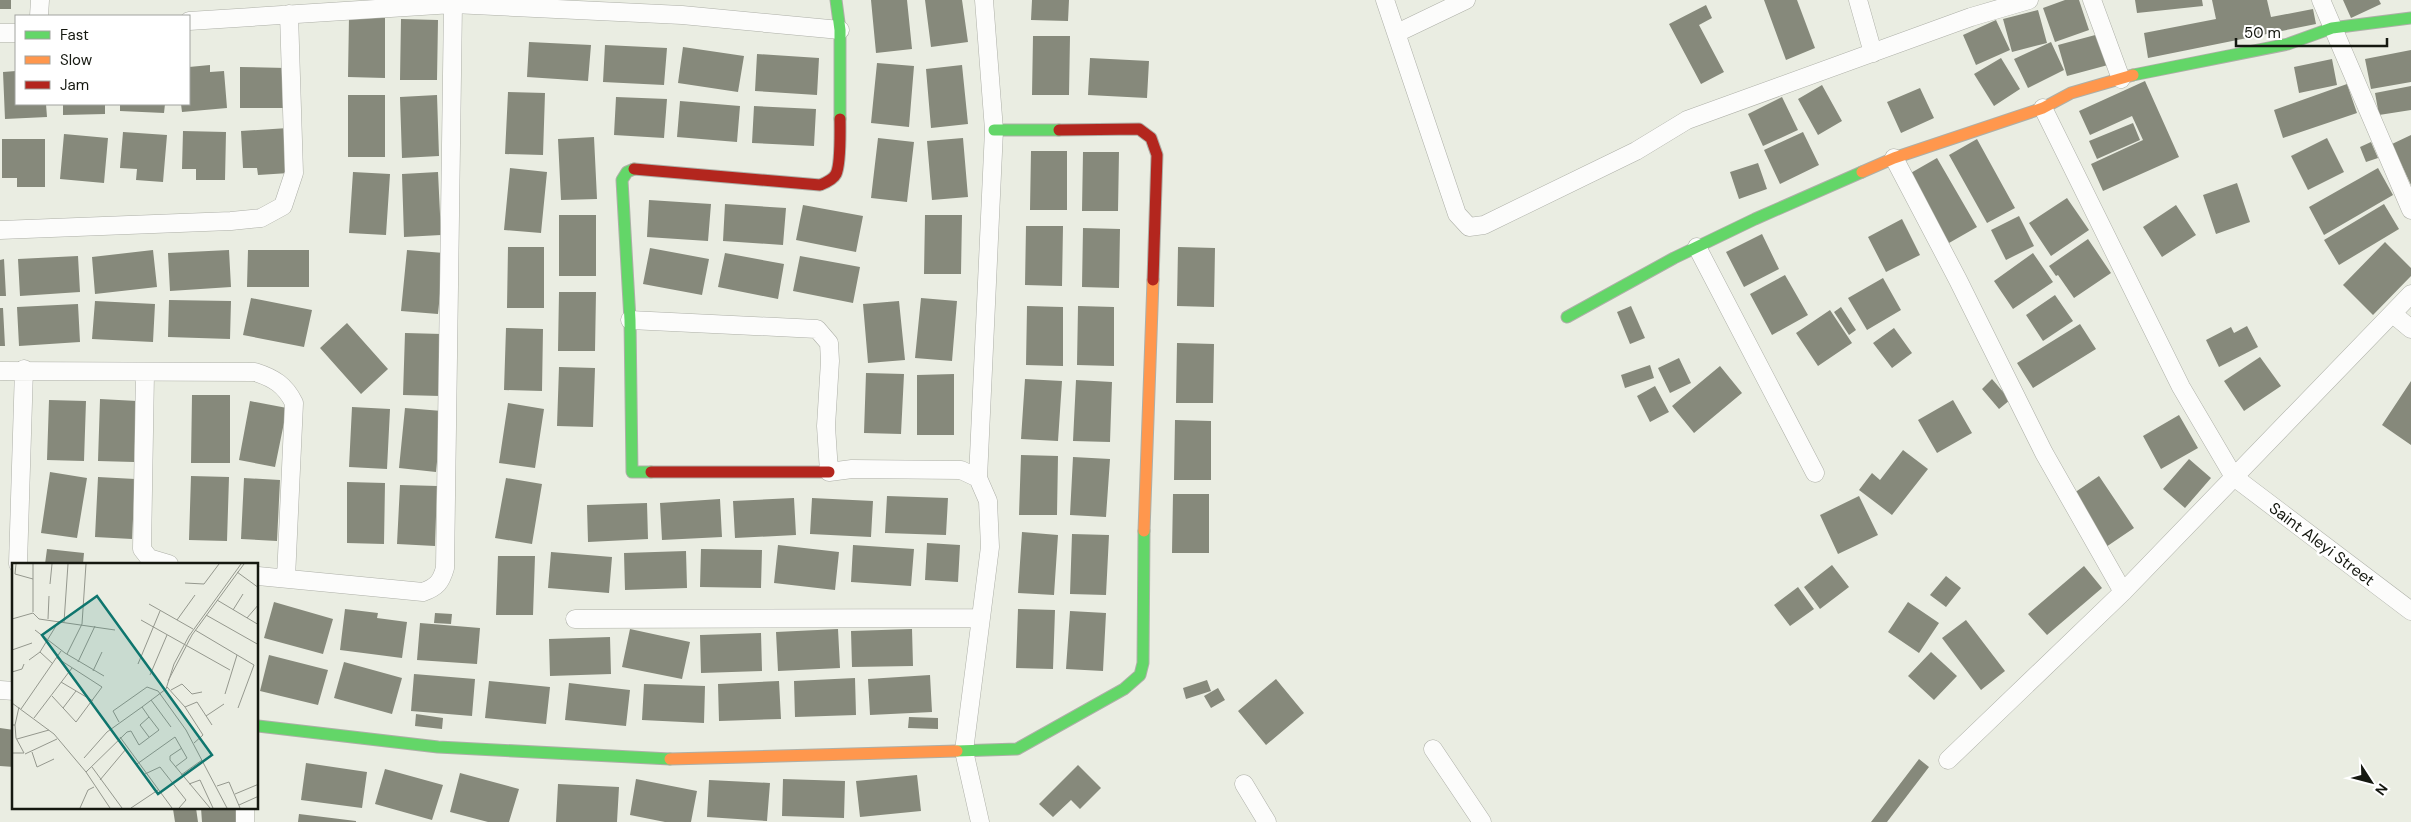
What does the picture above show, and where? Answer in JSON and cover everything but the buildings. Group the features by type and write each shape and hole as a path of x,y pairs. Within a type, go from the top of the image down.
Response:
{"street":[{"path":"39,15 40,0"},
{"path":"836,0 840,30 840,143 836,174 829,181 820,184 634,168 627,172 622,180 630,320 632,472 829,472 852,469 961,470 978,478"},
{"path":"980,822 964,750 990,547 988,501 978,478 994,130 984,0"},
{"path":"1386,0 1456,214 1469,227 1484,226 1578,180 1636,151 1687,120 1971,17 2029,0"},
{"path":"1397,34 1466,0"},
{"path":"1858,0 1873,53"},
{"path":"2092,0 2121,79"},
{"path":"2322,0 2332,28 2411,210"},
{"path":"190,21 453,4 680,7 840,30"},
{"path":"259,576 423,592 434,588 441,581 445,568 453,4"},
{"path":"0,230 231,221 261,218 283,206 294,173 289,14"},
{"path":"1567,317 1697,247 1764,215 1894,158 2043,108 2071,94 2145,71 2288,44 2332,28 2411,18"},
{"path":"0,33 15,33"},
{"path":"2043,108 2181,387 2234,477"},
{"path":"259,726 438,747 654,759 1017,748 1124,689 1140,675 1144,663 1143,548 1157,155 1152,138 1139,130 994,130"},
{"path":"1894,158 1958,280 2044,453 2123,592"},
{"path":"1697,247 1815,473"},
{"path":"1948,760 2123,592 2411,294"},
{"path":"2393,314 2411,329"},
{"path":"630,320 817,328 829,342 826,426 829,472"},
{"path":"0,371 24,369 145,373 255,372 270,377 287,388 294,403 286,578"},
{"path":"18,563 24,369"},
{"path":"145,373 142,549 149,558 166,563"},
{"name":"Saint Aleyi Street","path":"2234,477 2411,611"},
{"path":"575,619 981,618"},
{"path":"1433,749 1482,822"},
{"path":"1244,784 1267,822"}],"traffic: fast":[{"path":"836,0 840,30 840,119"},
{"path":"2133,75 2288,44 2332,28 2411,18"},
{"path":"994,130 1059,130"},
{"path":"634,169 627,172 622,180 630,320 632,472 651,472"},
{"path":"1567,317 1674,258 1755,219 1862,172"},
{"path":"957,751 1017,749 1124,689 1140,675 1143,663 1144,531"},
{"path":"259,726 438,747 670,759"}],"traffic: slow":[{"path":"1862,172 1894,158 2043,108 2071,93 2133,75"},
{"path":"1144,531 1153,280"},
{"path":"670,759 957,751"}],"traffic: jam":[{"path":"634,169 820,185 833,178 838,169 840,119"},
{"path":"1059,130 1139,129 1151,138 1157,155 1153,280"},
{"path":"651,472 829,472"}]}
